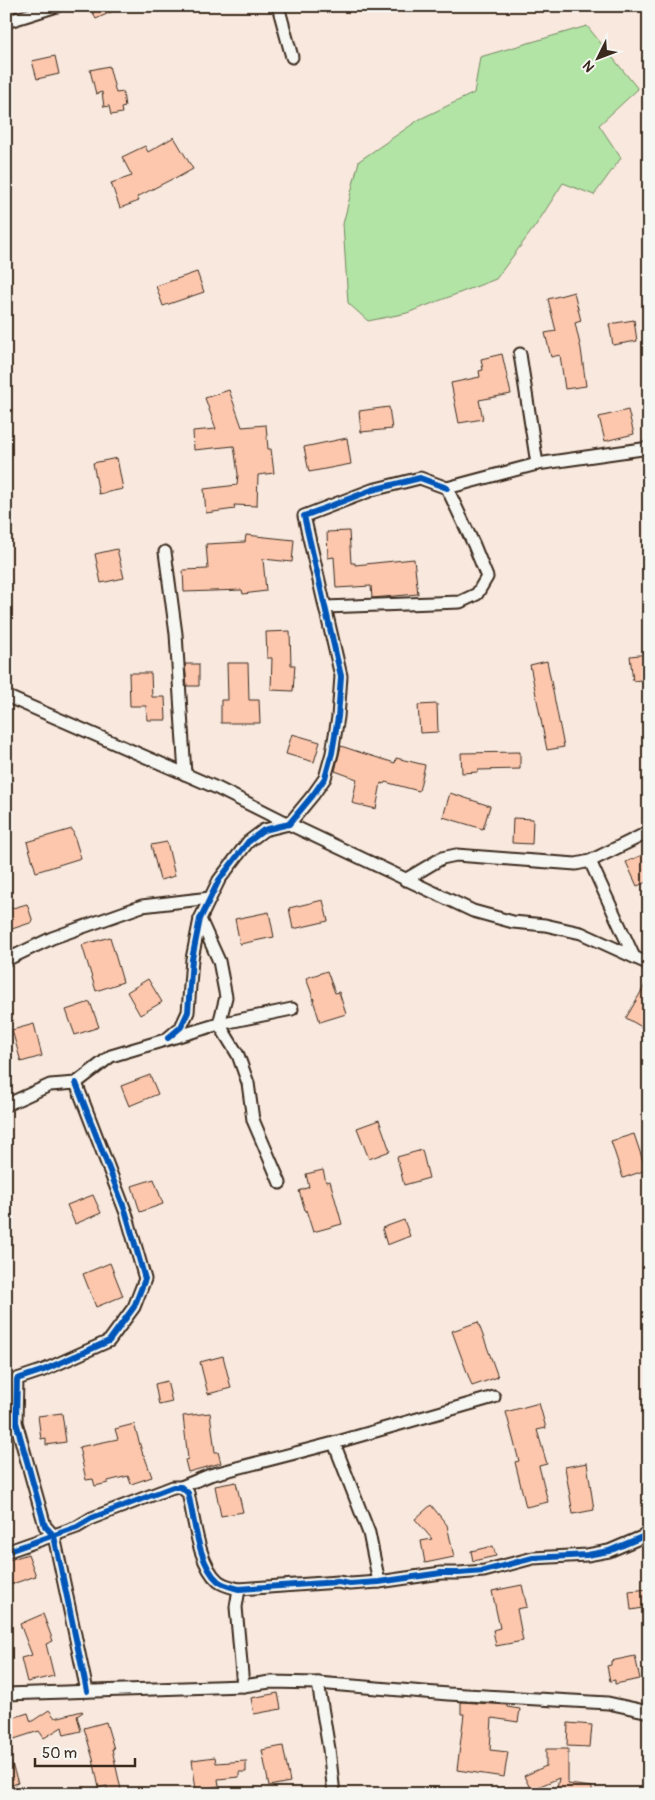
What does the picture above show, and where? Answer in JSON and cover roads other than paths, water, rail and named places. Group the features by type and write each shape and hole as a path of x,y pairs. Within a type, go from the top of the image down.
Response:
{"street":[{"path":"6,22 57,6"},
{"path":"278,6 292,58"},
{"path":"520,354 537,464"},
{"path":"168,1038 181,1027 188,1012 192,959 200,919 219,880 248,842 264,830 288,824 325,778 332,753 338,717 341,676 304,516 372,490 420,478 447,488 537,464 649,448"},
{"path":"325,607 460,602 477,594 486,577 474,545 447,488"},
{"path":"165,552 176,634 185,774"},
{"path":"6,696 185,774 404,880 473,911 512,922 545,925 581,933 649,964"},
{"path":"404,880 442,858 456,856 576,864 590,860 649,832"},
{"path":"590,860 634,957"},
{"path":"6,960 52,938 142,906 210,898"},
{"path":"200,919 219,961 226,997 219,1024 238,1054 248,1083 253,1120 280,1183"},
{"path":"6,1105 50,1085 76,1083 111,1056 219,1024 292,1009"},
{"path":"76,1083 126,1213 145,1279 134,1307 109,1341 44,1370 17,1379 16,1422 45,1526 54,1536 87,1691"},
{"path":"6,1552 54,1536 126,1505 173,1487 182,1487 210,1475 334,1443 494,1397"},
{"path":"334,1443 369,1533 379,1582"},
{"path":"182,1487 188,1493 203,1556 209,1569 218,1580 228,1586 239,1589 338,1582 350,1584 379,1582 441,1572 484,1571 534,1558 587,1555 609,1551 649,1534"},
{"path":"239,1589 236,1608 243,1686"},
{"path":"6,1694 243,1686 270,1682 318,1683 448,1694 608,1703 649,1712"},
{"path":"318,1683 334,1794"}]}
